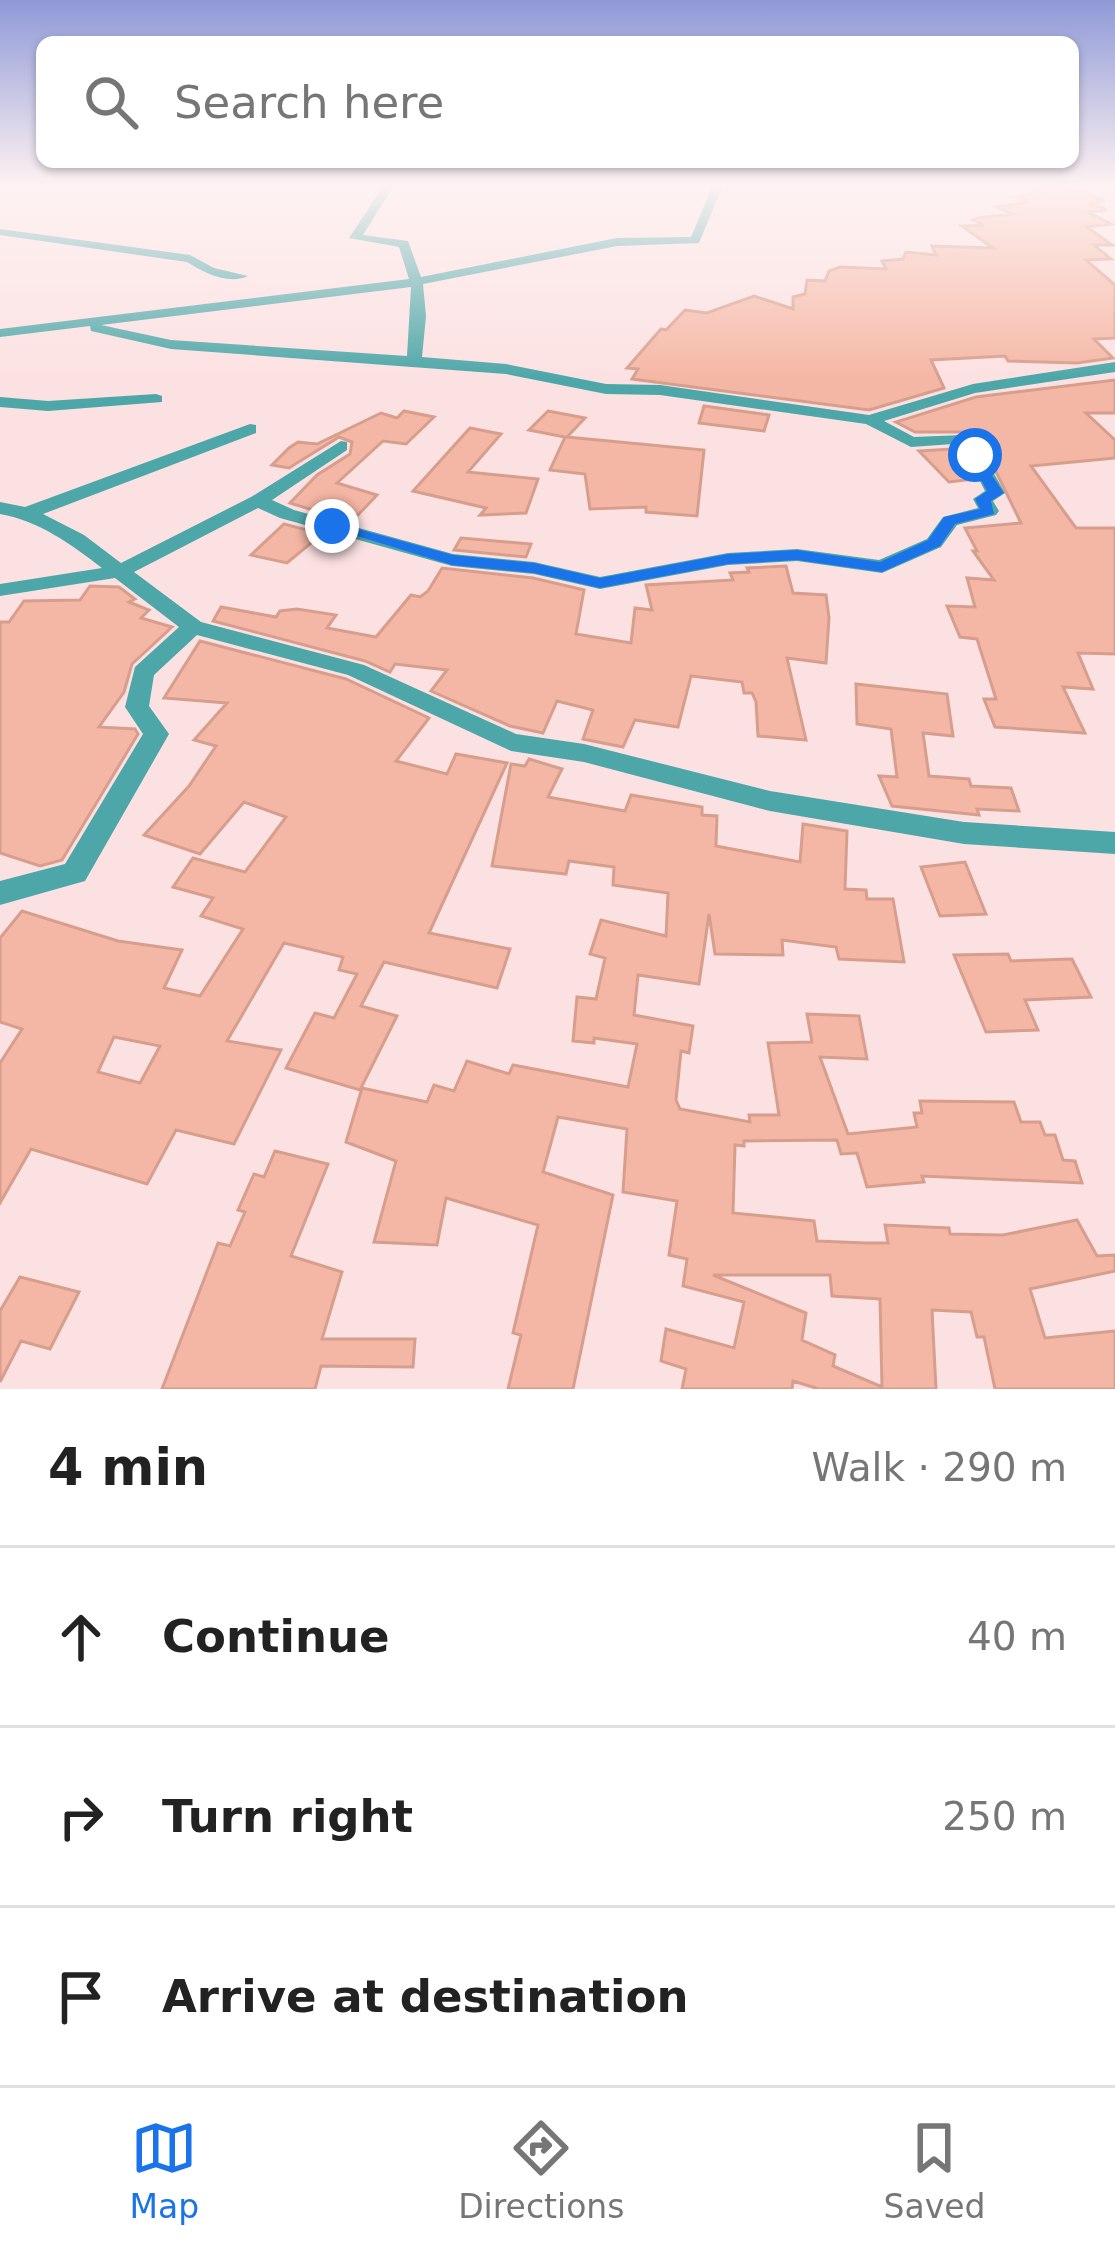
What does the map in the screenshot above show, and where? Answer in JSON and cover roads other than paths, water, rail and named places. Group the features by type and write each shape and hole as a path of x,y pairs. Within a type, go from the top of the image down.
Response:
{"street":[{"path":"125,250 190,259 210,271 242,276"},
{"path":"406,250 422,320 414,361"},
{"path":"0,333 416,282 577,250"},
{"path":"70,325 156,344 302,349 523,371 605,389 660,390 870,420 911,442 956,439 990,477 996,493 982,499 989,511 950,521 934,543 882,567 797,555 728,559 600,583 534,568 452,560 287,514 259,501"},
{"path":"870,420 973,389 1115,367"},
{"path":"0,402 48,406 156,398"},
{"path":"27,513 250,429"},
{"path":"0,590 121,571 259,501 340,446"},
{"path":"0,508 27,513 77,538 193,627 356,670 511,742 584,753 770,801 964,833 1115,843"},
{"path":"0,893 75,873 156,734 137,707 143,672 193,627"}]}
